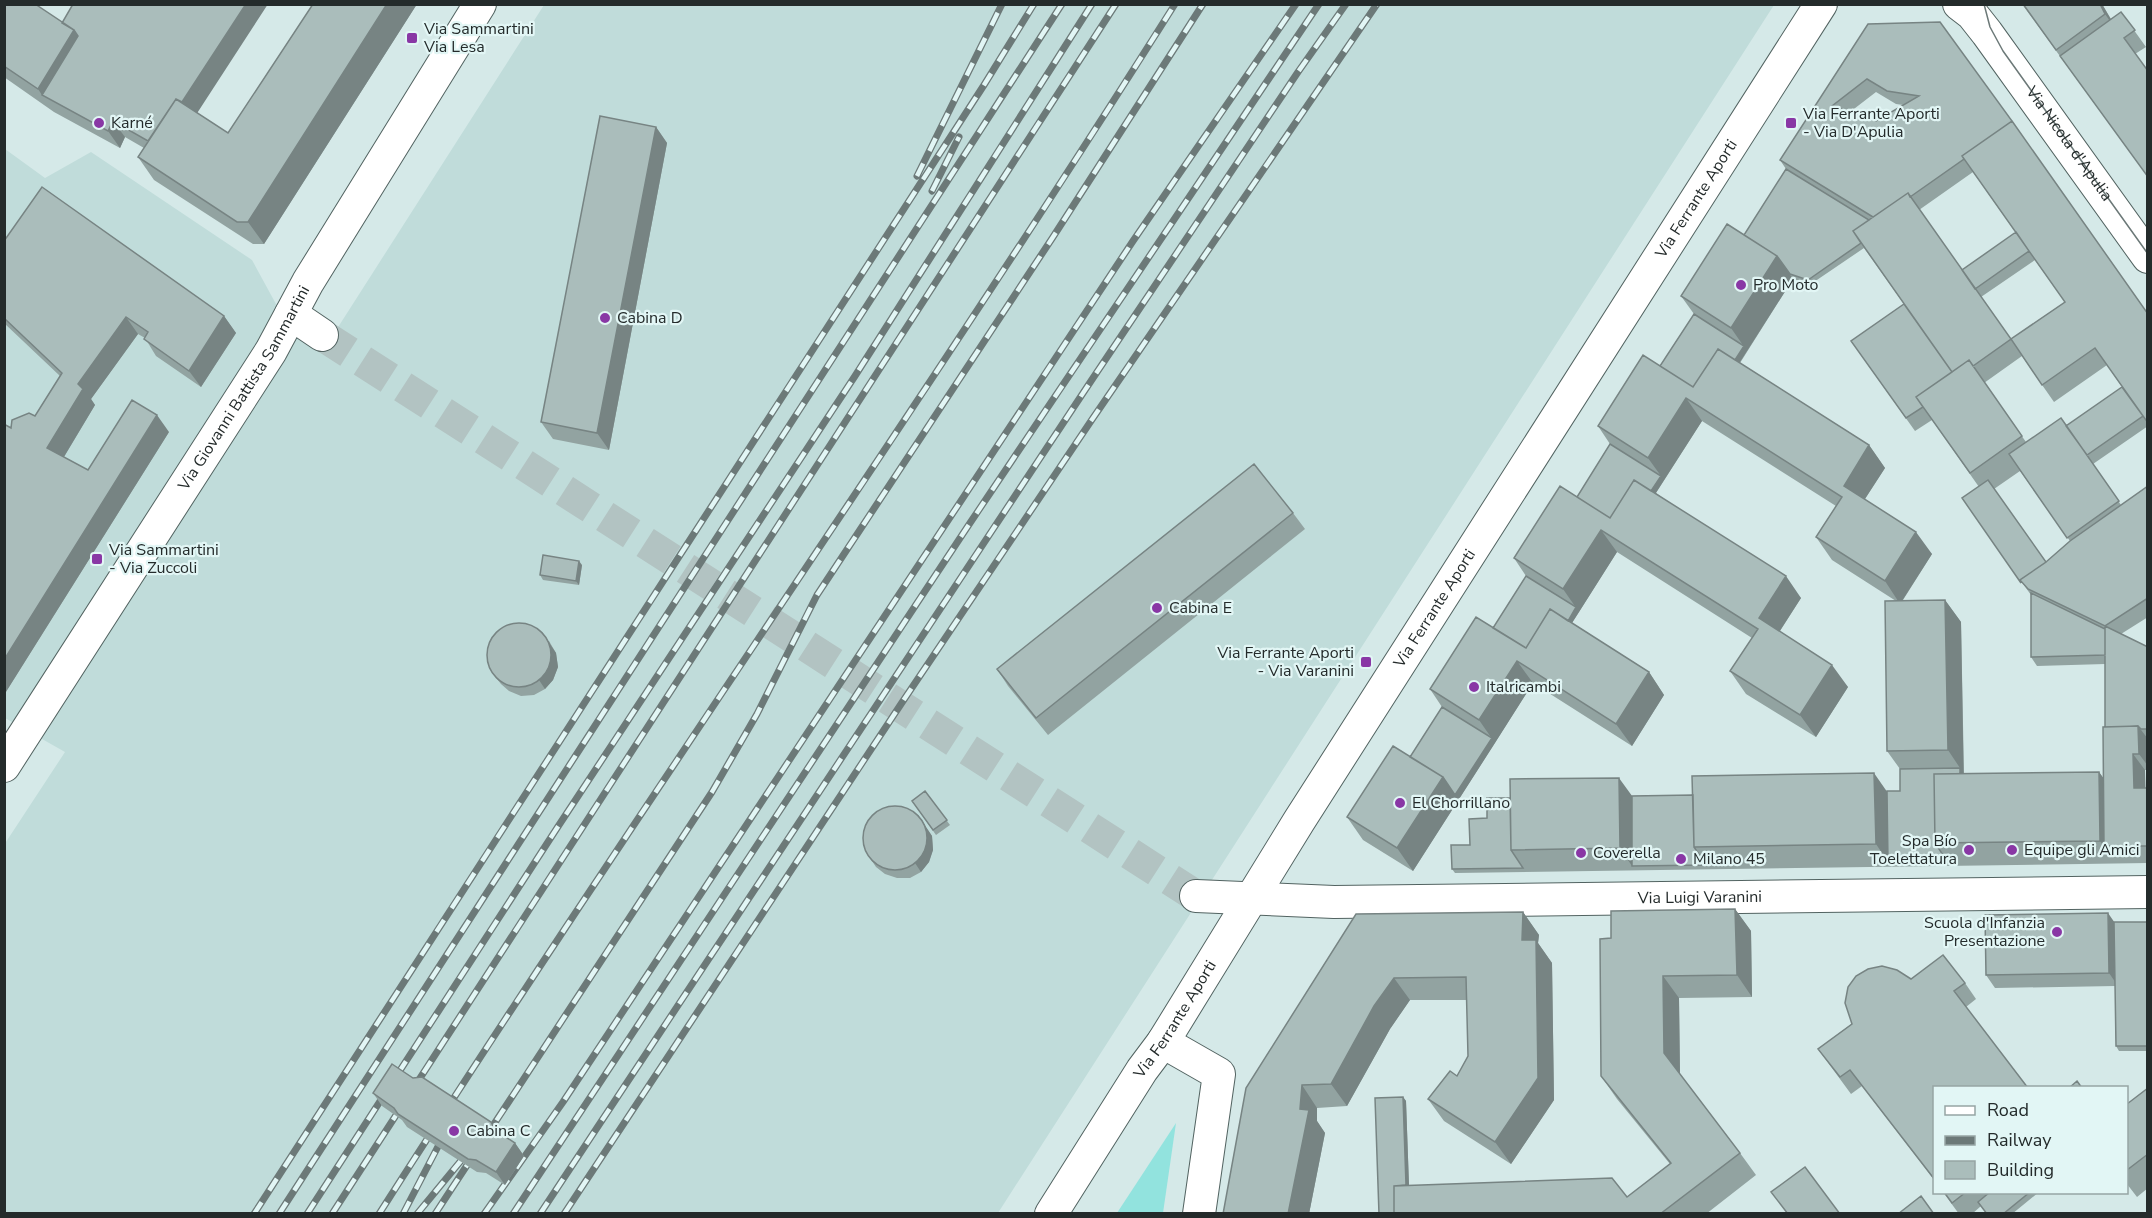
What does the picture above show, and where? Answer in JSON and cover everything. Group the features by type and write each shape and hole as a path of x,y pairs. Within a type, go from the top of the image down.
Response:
{"street":[{"name":"Via Giovanni Battista Sammartini","path":"4,766 271,351 308,282 480,4"},
{"name":"Via Ferrante Aporti","path":"1051,1214 1142,1070 1163,1042 1299,821 1821,4"},
{"path":"1959,4 1972,14 1985,19"},
{"name":"Via Nicola d'Apulia","path":"1985,19 2148,257"},
{"path":"291,314 322,335"},
{"name":"Via Luigi Varanini","path":"1196,896 1334,902 2148,892"},
{"path":"1163,1042 1219,1074 1199,1214"}],"shaded area":[{"path":"544,5 1774,5 998,1213 5,1213 4,845 65,752 5,718 5,149 45,178 91,152 252,260 282,315 326,346"},
{"path":"1176,1123 1163,1213 1117,1213"}],"building":[{"path":"4,4 35,4 74,30 38,89 4,66"},
{"path":"73,4 246,4 182,102 176,99 148,141 113,121 108,131 42,95 78,36 74,30 62,23"},
{"path":"313,4 387,4 248,222 237,222 138,157 176,99 228,133"},
{"path":"2023,4 2100,4 2105,14 2056,50"},
{"path":"2121,12 2135,30 2124,38 2148,71 2148,177 2060,56"},
{"path":"1940,22 2012,121 1962,156 1964,159 1910,197 1908,193 1873,217 1780,160 1868,24","holes":["1867,79 1887,91 1919,96 1876,121 1832,106"]},
{"name":"Cabina D","path":"600,116 656,127 597,433 541,422"},
{"path":"2012,121 2148,314 2148,423 2095,348 2042,385 2011,339 2065,302 1962,156"},
{"path":"1786,169 1869,220 1853,231 1861,243 1808,280 1790,274 1777,256 1744,235"},
{"path":"42,187 224,316 189,371 144,339 148,332 126,317 78,384 83,389 47,448 88,470 132,400 157,415 4,660 4,424 11,428 12,420 29,413 35,416 62,373 4,318 4,241"},
{"path":"1908,193 2011,339 1973,366 1969,360 1952,372 1853,231"},
{"path":"1727,224 1777,256 1731,328 1681,296"},
{"path":"2016,232 2029,251 1975,289 1962,270"},
{"path":"1904,304 1952,372 1916,397 1923,407 1906,418 1851,341"},
{"path":"1694,314 1744,346 1735,360 1718,349 1693,387 1660,366"},
{"path":"1718,349 1869,445 1844,486 1916,532 1885,581 1816,537 1842,497 1686,398 1648,458 1598,426 1643,355 1693,387"},
{"path":"1969,360 2022,436 1970,473 1916,397"},
{"path":"2122,387 2143,416 2087,455 2066,426"},
{"path":"2061,418 2119,501 2067,538 2009,454"},
{"path":"1610,444 1661,476 1651,491 1634,480 1610,518 1577,497"},
{"name":"Cabina E","path":"1254,464 1293,513 1036,718 997,669"},
{"path":"1634,480 1786,576 1759,618 1832,665 1800,715 1730,671 1758,629 1601,530 1563,589 1514,558 1560,486 1610,518"},
{"path":"1988,480 2046,562 2020,580 2021,583 1962,498"},
{"path":"2148,486 2148,598 2105,626 2028,589 2020,580 2070,541"},
{"path":"543,555 579,561 576,581 540,575"},
{"path":"1526,576 1576,607 1568,621 1550,609 1526,648 1493,628"},
{"path":"2031,593 2105,629 2105,655 2031,657"},
{"path":"1945,600 1948,750 1887,751 1885,601"},
{"path":"1550,609 1649,672 1616,724 1517,661 1479,720 1430,689 1476,617 1526,648"},
{"path":"519,623 537,629 545,637 551,655 545,673 537,681 519,687 501,681 493,673 487,655 493,637 501,629"},
{"path":"2105,626 2148,647 2148,729 2141,729 2138,726 2105,727"},
{"path":"1442,707 1492,738 1455,795 1443,777 1410,757"},
{"path":"2138,726 2139,754 2133,754 2134,788 2148,788 2148,846 2104,846 2103,727"},
{"path":"1393,746 1443,777 1397,848 1347,817"},
{"path":"1960,768 1960,774 1934,774 1935,843 1947,861 1888,862 1887,791 1900,791 1900,769"},
{"path":"2099,772 2100,841 1935,843 1934,774"},
{"path":"1874,773 1876,844 1694,847 1692,776"},
{"path":"1619,778 1620,848 1511,850 1510,779"},
{"path":"925,791 947,820 933,830 912,801"},
{"path":"1693,795 1694,847 1706,865 1632,866 1632,796"},
{"path":"1487,798 1510,798 1511,850 1523,868 1452,869 1451,845 1470,845 1469,819 1487,818"},
{"path":"895,806 913,812 921,820 927,838 921,856 913,864 895,870 877,864 869,856 863,838 869,820 877,812"},
{"path":"1735,909 1737,975 1663,976 1664,1053 1740,1153 1660,1214 1394,1214 1394,1186 1612,1178 1627,1197 1671,1163 1601,1076 1600,939 1611,938 1611,911"},
{"path":"1523,912 1522,940 1536,940 1538,1078 1495,1142 1428,1099 1450,1071 1457,1076 1468,1056 1466,977 1394,978 1374,1006 1331,1084 1302,1085 1300,1109 1309,1110 1288,1214 1223,1214 1246,1088 1356,914"},
{"path":"2108,913 2109,973 1986,975 1985,915"},
{"path":"2114,922 2148,922 2148,1046 2116,1046"},
{"path":"1943,955 1965,983 1954,991 2026,1086 1933,1086 1933,1177 1850,1070 1840,1077 1818,1049 1852,1024 1845,1003 1848,987 1856,976 1868,969 1882,966 1897,970 1911,979"},
{"name":"Cabina C","path":"392,1064 413,1078 422,1077 491,1122 495,1130 515,1143 496,1172 476,1160 468,1159 398,1114 394,1108 373,1093"},
{"path":"2077,1081 2081,1086 2071,1086"},
{"path":"2148,1088 2148,1154 2128,1169 2128,1103"},
{"path":"1403,1097 1406,1185 1394,1186 1394,1214 1379,1214 1375,1098"},
{"path":"1805,1167 1840,1214 1788,1214 1771,1192"},
{"path":"1945,1194 1963,1194 1952,1203"},
{"path":"1988,1194 2028,1194 2003,1214 1987,1214 1978,1202"},
{"path":"1921,1196 1934,1214 1898,1214"}],"tunnel":[{"path":"322,335 1196,896"}],"tram line":[{"path":"1984,4 1990,27 2003,51 2148,254"}],"railway":[{"path":"917,176 1002,4"},
{"path":"254,1214 984,85 1034,4"},
{"path":"279,1214 1062,4"},
{"path":"307,1214 559,825 855,376 1092,4"},
{"path":"332,1214 1116,4"},
{"path":"379,1214 477,1062 978,308 1175,4"},
{"path":"435,1214 712,792 757,714 817,595 1053,237 1203,4"},
{"path":"484,1214 563,1102 1133,241 1296,4"},
{"path":"513,1214 970,523 1319,4"},
{"path":"540,1214 1091,381 1346,4"},
{"path":"564,1214 1093,418 1377,4"},
{"path":"932,191 959,137"},
{"path":"403,1214 445,1133"},
{"path":"417,1214 464,1157"}],"place":[{"name":"Via Sammartini Via Lesa","path":"412,38"},
{"name":"Karné","path":"99,123"},
{"name":"Via Ferrante Aporti - Via D'Apulia","path":"1791,123"},
{"name":"Pro Moto","path":"1741,285"},
{"name":"Cabina D","path":"605,318"},
{"name":"Via Sammartini - Via Zuccoli","path":"97,559"},
{"name":"Cabina E","path":"1157,608"},
{"name":"Via Ferrante Aporti - Via Varanini","path":"1366,662"},
{"name":"Italricambi","path":"1474,687"},
{"name":"El Chorrillano","path":"1400,803"},
{"name":"Spa Bío Toelettatura","path":"1969,850"},
{"name":"Equipe gli Amici","path":"2012,850"},
{"name":"Coverella","path":"1581,853"},
{"name":"Milano 45","path":"1681,859"},
{"name":"Scuola d'Infanzia Presentazione","path":"2057,932"},
{"name":"Cabina C","path":"454,1131"}]}
